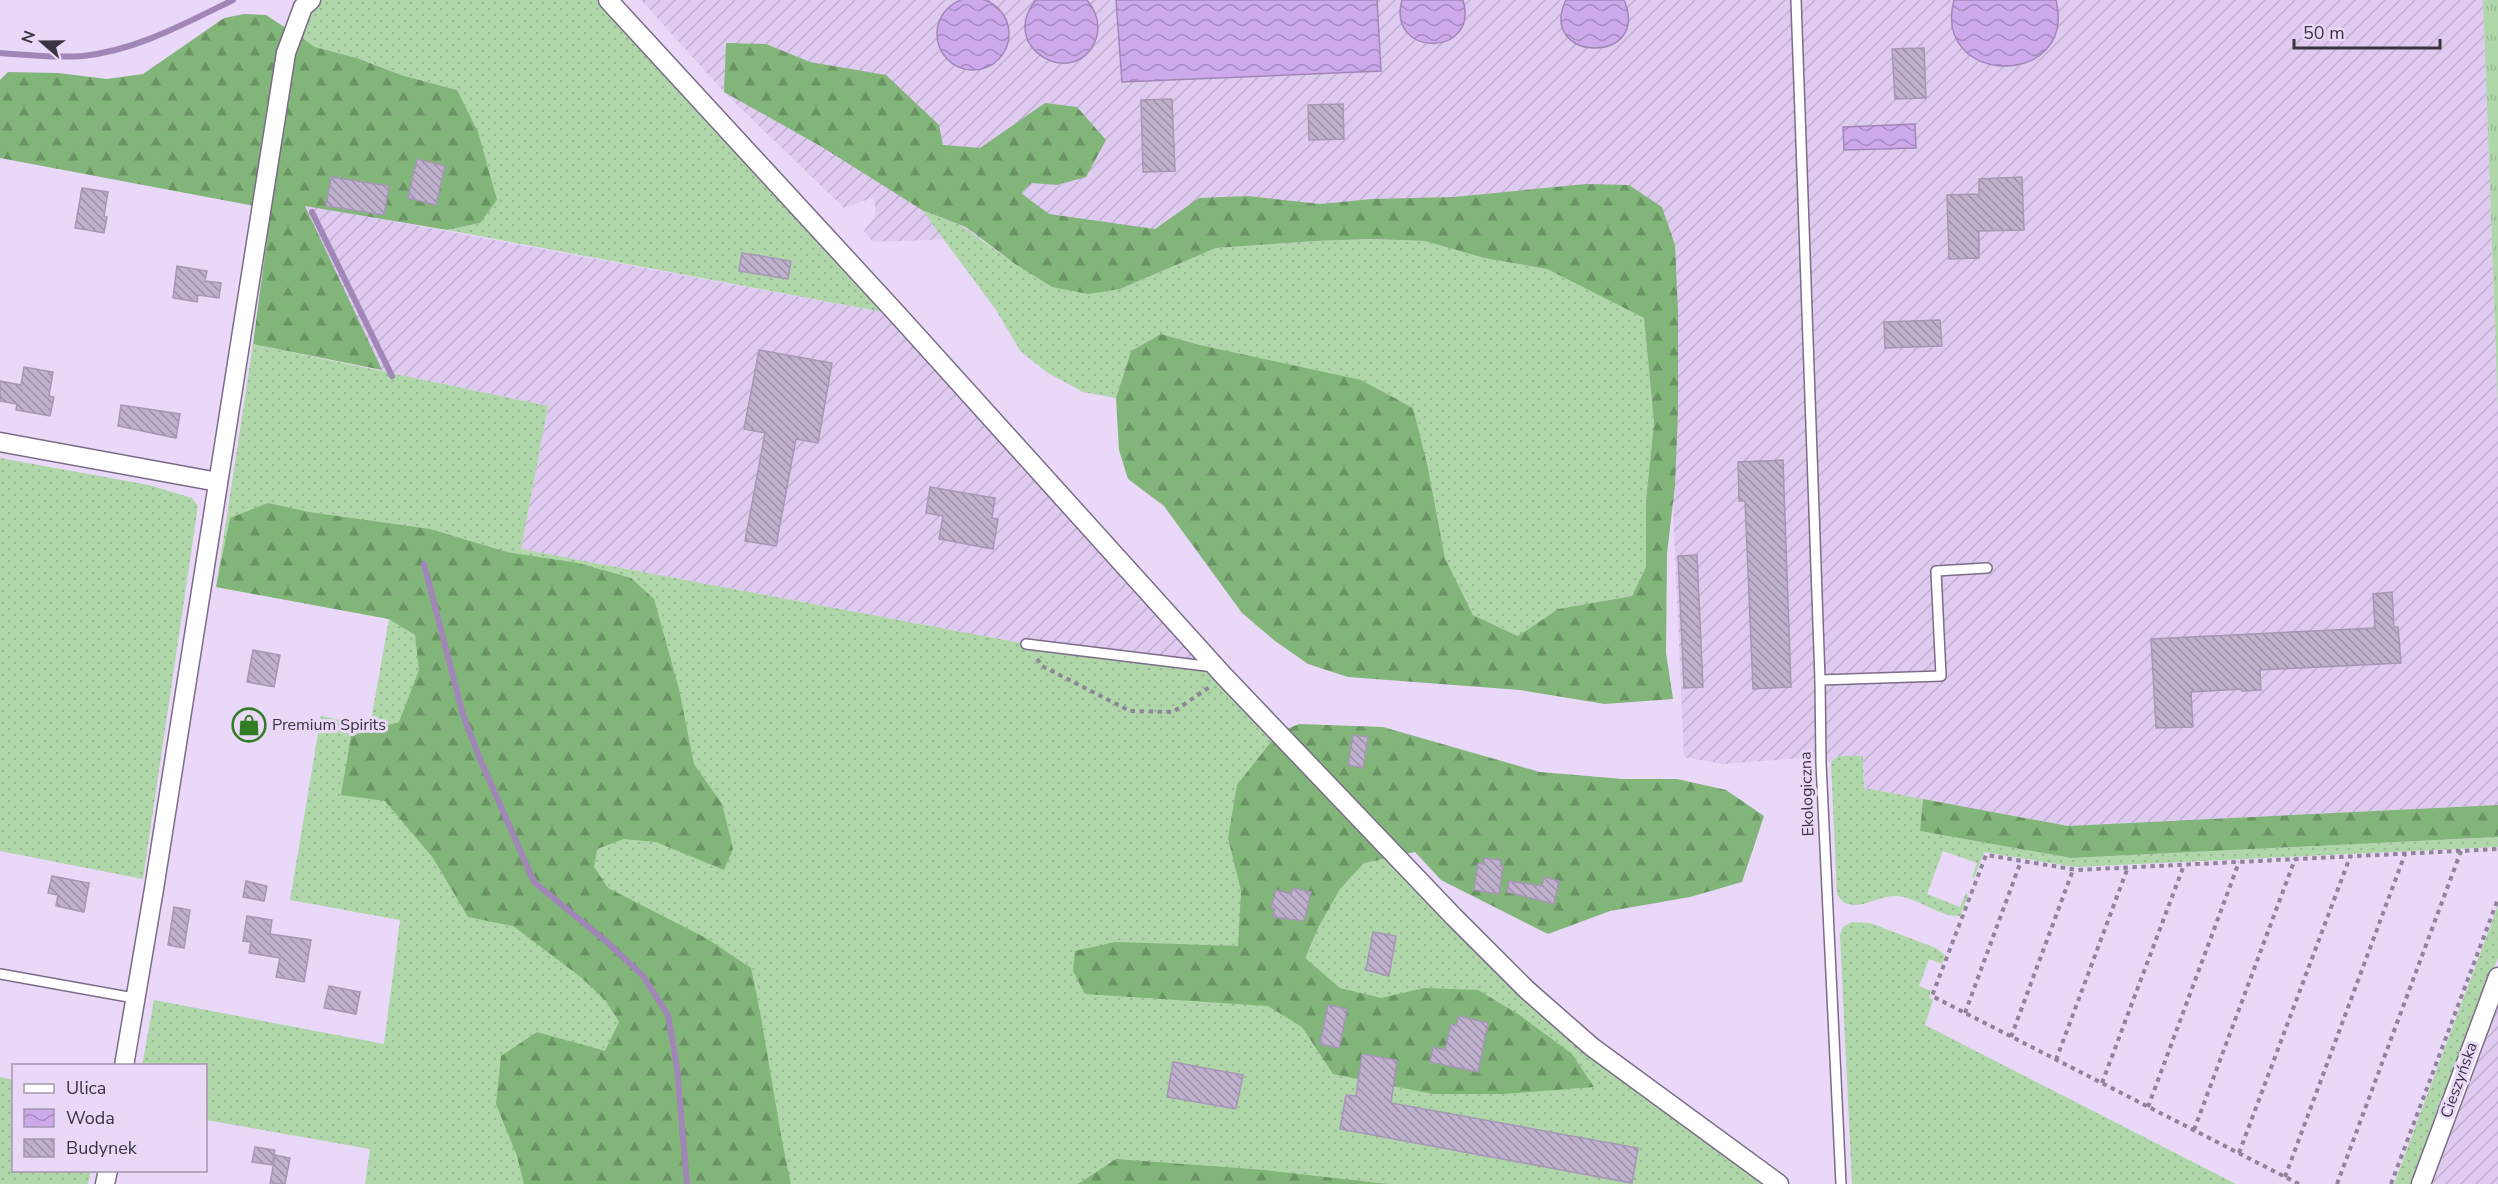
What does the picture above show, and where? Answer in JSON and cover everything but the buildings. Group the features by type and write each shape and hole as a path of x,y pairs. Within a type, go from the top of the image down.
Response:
{"street":[{"path":"124,1064 156,878 286,53 303,7 310,0"},
{"path":"608,0 898,315 1220,672 1454,917 1527,990 1592,1047 1779,1184"},
{"path":"0,442 218,482"},
{"name":"Cieszyńska","path":"2421,1184 2498,976"}],"lane":[{"name":"Ekologiczna","path":"1796,0 1821,763 1841,1184"},
{"path":"1820,680 1941,676 1936,571 1987,568"},
{"path":"1026,644 1220,672"},
{"path":"0,974 134,998"}],"path":[{"path":"1026,644 1042,666 1130,711 1173,712 1200,696 1220,672"},
{"path":"2299,1184 1932,996 1986,855 2073,870 2498,849"},
{"path":"2337,1184 2461,851"},
{"path":"2285,1177 2405,854"},
{"path":"2240,1153 2350,857"},
{"path":"2193,1130 2295,859"},
{"path":"1965,1013 2021,861"},
{"path":"2148,1107 2239,862"},
{"path":"2102,1083 2184,865"},
{"path":"2056,1060 2128,867"},
{"path":"2011,1036 2073,870"},
{"path":"2391,1184 2498,899"}],"shaded area":[{"path":"641,0 2483,0 2498,408 2498,805 2068,826 1864,788 1863,756 1838,756 1831,762 1806,763 1803,758 1722,764 1684,757 1660,212 873,242 864,231 876,215 874,197 844,208 724,92"},
{"path":"305,205 898,315 1216,667 1026,644 521,549 548,406 381,371"},
{"path":"2498,1007 2498,1184 2432,1184"}],"green space":[{"path":"311,0 608,0 898,315 447,230 480,223 457,90 401,75 357,58 315,47 293,34"},
{"path":"2483,0 2498,0 2498,408"},
{"path":"244,14 266,15 315,47 357,58 401,75 457,90 478,132 497,200 480,223 447,230 305,206 382,370 253,344 271,209 0,158 0,80 8,72 58,73 107,79 143,74 224,18"},
{"path":"726,43 766,44 810,62 886,75 939,125 943,145 980,148 1045,103 1077,107 1106,140 1086,177 1057,185 1031,183 1021,193 1049,214 1155,229 1199,198 1248,196 1320,204 1372,199 1454,197 1586,184 1629,185 1662,207 1675,245 1678,311 1675,485 1667,554 1666,653 1673,699 1605,704 1520,690 1348,677 1308,664 1275,641 1242,613 1164,506 1128,479 1119,450 1116,398 1131,351 1161,334 1200,345 1361,380 1413,408 1428,468 1445,558 1473,615 1518,636 1558,609 1632,596 1646,567 1646,500 1654,423 1644,318 1547,269 1484,258 1425,241 1371,239 1216,248 1120,289 1088,294 1052,287 1015,264 966,227 922,210 822,147 724,92"},
{"path":"922,210 960,225 1052,287 1120,289 1216,248 1371,239 1425,241 1484,258 1547,269 1644,318 1654,423 1646,500 1646,567 1632,596 1558,609 1518,636 1473,615 1445,558 1428,468 1200,345 1161,334 1131,351 1116,398 1083,392 1048,373 1021,352 996,310"},
{"path":"253,344 548,406 521,549 1026,644 1216,667 1527,990 1782,1184 365,1184 370,1149 207,1120 207,1064 142,1064 154,1000 384,1044 400,920 290,900 321,716 370,726 389,619 216,587"},
{"path":"0,458 149,485 192,498 198,506 143,879 0,851"},
{"path":"268,503 309,512 430,529 507,552 578,563 631,578 654,599 679,689 694,764 722,804 733,849 724,870 656,842 624,839 597,849 594,867 608,888 706,938 751,968 791,1184 524,1184 517,1156 496,1104 501,1056 537,1032 605,1051 619,1022 606,1001 582,978 513,926 468,917 433,858 385,801 341,795 351,736 399,722 419,670 415,635 389,619 216,587 230,518"},
{"path":"1299,724 1383,727 1540,772 1623,779 1677,779 1726,790 1764,816 1742,882 1690,897 1610,911 1548,934 1441,880 1415,852 1364,863 1340,889 1319,926 1305,958 1340,988 1381,998 1424,988 1478,990 1518,1014 1572,1054 1594,1087 1504,1094 1433,1094 1333,1074 1302,1027 1268,1006 1085,994 1073,971 1075,951 1115,942 1238,946 1241,891 1228,838 1237,785 1278,733"},
{"path":"1838,756 1863,756 1864,788 1923,799 1920,831 2071,858 2498,837 2498,847 2075,867 1984,852 1974,878 1972,877 1977,863 1943,851 1927,894 1960,907 1966,893 1968,895 1960,916 1943,913 1910,899 1893,896 1855,905 1842,901 1837,894 1831,762"},
{"path":"1923,799 2068,826 2498,805 2498,837 2071,858 1920,831"},
{"path":"2498,906 2498,958 2414,1184 2394,1184"},
{"path":"1852,922 1870,923 1936,948 1945,955 1942,964 1929,959 1919,986 1931,991 1929,997 1933,1000 1925,1025 2236,1184 1852,1184 1840,935 1843,927"},
{"path":"0,1077 12,1080 12,1172 91,1172 88,1184 0,1184"},
{"path":"1116,1159 1264,1170 1388,1184 1078,1184"}],"water":[{"path":"966,-1 980,-1 993,4 1003,14 1008,27 1008,41 1003,54 993,64 980,69 966,69 953,64 943,54 938,41 938,27 943,14 953,4"},
{"path":"1036,0 1087,0 1095,13 1098,28 1096,39 1086,55 1073,62 1058,63 1044,57 1032,47 1026,34 1026,18"},
{"path":"1116,0 1377,0 1381,71 1122,82"},
{"path":"1402,0 1463,0 1465,19 1458,33 1447,41 1433,44 1419,41 1407,33 1401,19"},
{"path":"1566,0 1624,0 1628,21 1623,37 1610,45 1594,48 1579,45 1566,35 1561,21"},
{"path":"1954,0 2056,0 2057,29 2046,50 2027,62 2005,66 1982,62 1963,49 1953,29"},
{"path":"1915,124 1916,148 1844,150 1843,127"}],"waterway":[{"path":"0,53 62,57 103,53 160,35 233,0"},
{"path":"312,212 392,376"},
{"path":"424,564 463,715 534,882 607,942 643,976 668,1015 677,1067 687,1184"}],"place":[{"name":"Premium Spirits","path":"249,725"}]}
